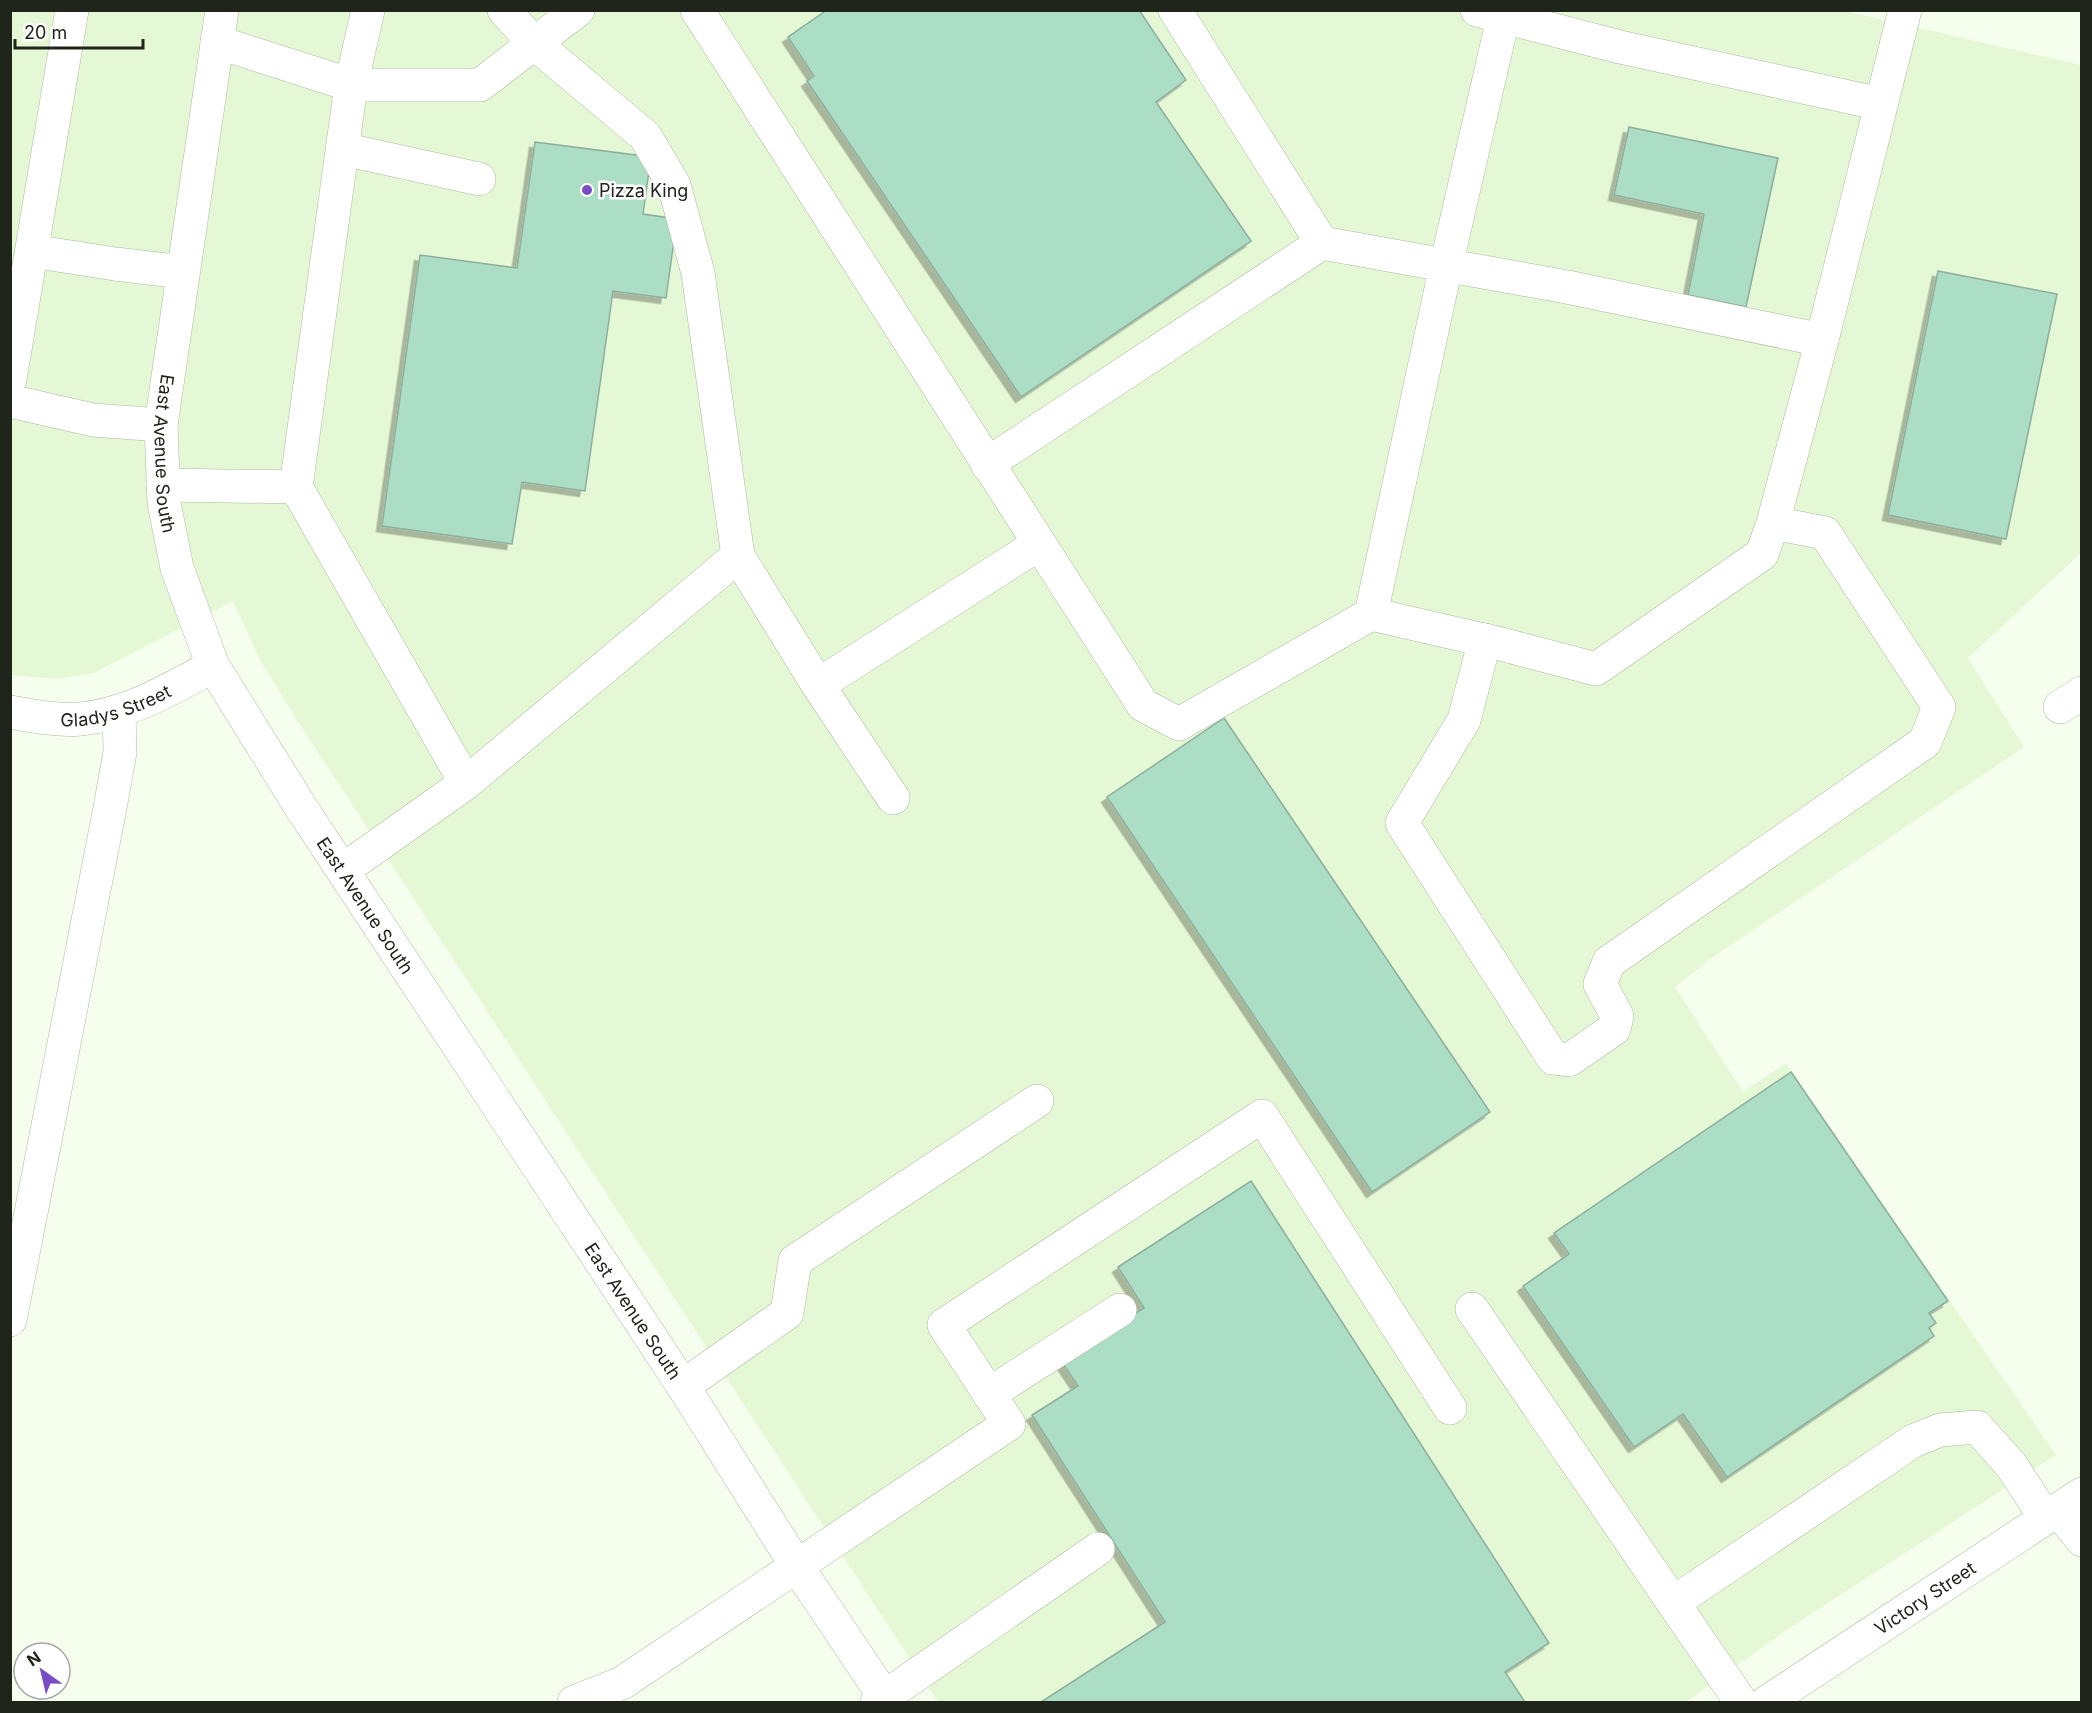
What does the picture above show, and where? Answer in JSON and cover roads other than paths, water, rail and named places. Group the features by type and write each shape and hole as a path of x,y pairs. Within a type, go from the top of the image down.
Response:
{"street":[{"path":"10,379 72,10"},
{"path":"368,10 351,85 296,487 466,783"},
{"path":"504,10 534,43 645,136 674,185 698,273 738,556 893,798"},
{"path":"220,26 351,85 480,85 578,10"},
{"path":"697,10 1143,705 1179,724 1371,614 1485,640 1596,669 1762,554 1773,523 1822,340 1905,10"},
{"path":"1175,10 1322,243"},
{"path":"1371,614 1446,266 1495,12 1620,47 1881,104"},
{"name":"East Avenue South","path":"220,26 161,425 164,503 177,568 213,666 302,809 683,1386 883,1701"},
{"path":"343,149 479,179"},
{"path":"987,464 1322,243 1567,287 1822,340"},
{"path":"32,251 183,272"},
{"path":"10,401 93,420 161,425"},
{"path":"163,484 296,487"},
{"path":"1485,640 1464,720 1402,823 1553,1058 1569,1060 1614,1029 1617,1016 1600,984 1609,962 1924,742 1939,707 1825,533 1773,523"},
{"path":"818,684 1038,544"},
{"path":"343,870 466,783 738,556"},
{"name":"Gladys Street","path":"10,712 79,719 119,711 178,685 213,666"},
{"path":"10,1320 110,808 120,752 119,711"},
{"path":"683,1386 787,1313 795,1261 1037,1101"},
{"path":"574,1702 622,1683 1009,1424 944,1325 1262,1116 1450,1408"},
{"path":"1472,1309 1741,1702"},
{"path":"989,1394 1120,1310"},
{"path":"1673,1603 1913,1441 1940,1430 1977,1427 2011,1466 2062,1507 2082,1540"},
{"name":"Victory Street","path":"1767,1702 2062,1507"},
{"path":"883,1701 1098,1549"}],"place":[{"name":"Pizza King","path":"587,190"}]}
